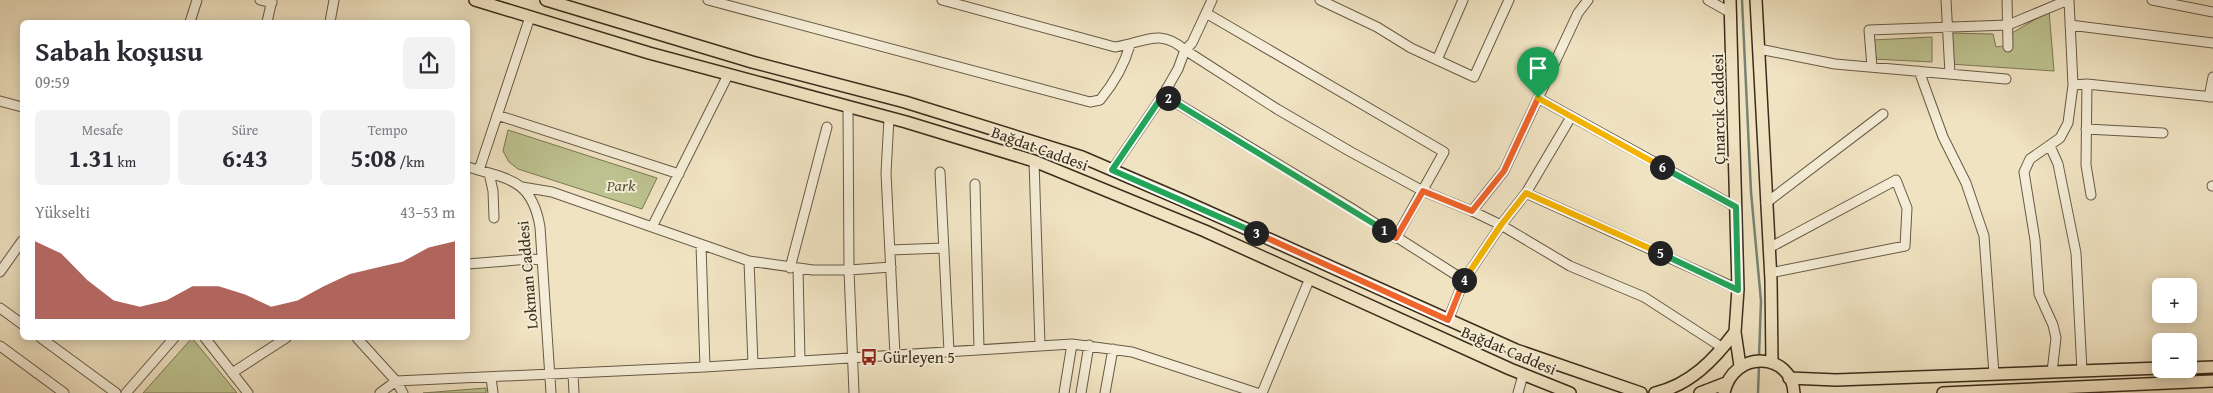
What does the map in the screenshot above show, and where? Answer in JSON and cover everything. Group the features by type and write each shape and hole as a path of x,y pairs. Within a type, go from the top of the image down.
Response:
{"main road":[{"name":"Bağdat Caddesi","path":"475,0 728,75 889,118 1034,160 1205,231 1523,374 1570,393"},
{"name":"Bağdat Caddesi","path":"546,0 752,62 905,102 1082,157 1516,350 1641,393"},
{"name":"Çınarcık Caddesi","path":"1730,0 1738,290 1735,332 1740,366"},
{"path":"1756,0 1769,248 1772,363"},
{"path":"1655,393 1669,390 1688,380 1708,364 1735,332"},
{"path":"1700,393 1725,388 1732,373 1740,366 1756,361 1772,363 1782,369 1789,378 1794,393"},
{"path":"2197,368 2213,367"},
{"path":"1789,378 1836,380 2152,368"},
{"path":"1943,393 2213,381"}],"street":[{"path":"191,20 197,0"},
{"path":"260,0 272,1 267,20"},
{"path":"330,20 334,0"},
{"path":"708,0 1090,102 1100,100 1117,77 1125,63 1130,45"},
{"path":"942,0 1115,48 1152,37 1174,41 1277,110 1423,191 1501,225 1570,266 1644,297 1723,348"},
{"path":"1112,170 1163,95 1178,69 1185,50 1192,43 1212,0"},
{"path":"1320,0 1377,27 1411,48 1474,77 1509,0"},
{"path":"1437,60 1464,0"},
{"path":"1472,211 1504,171 1578,13 1588,0"},
{"path":"1708,0 1731,13"},
{"path":"1946,0 1950,74"},
{"path":"2007,0 2008,47"},
{"path":"1872,67 1869,30 2008,25 2069,0 2073,85 2066,128 2060,138 2030,159 2024,172 2033,221 2038,294 2053,325 2056,338 2052,372"},
{"path":"2152,0 2213,12"},
{"path":"1206,13 1444,152 1396,238"},
{"path":"479,170 530,17"},
{"path":"2070,25 2213,44"},
{"path":"1759,50 1835,64 2006,79"},
{"path":"1919,71 1943,137 1966,183 1984,236 1994,374"},
{"path":"652,227 728,75"},
{"path":"2073,85 2087,84 2211,97 2213,76"},
{"path":"2087,84 2086,165 2091,195"},
{"path":"1163,95 1351,208 1464,280"},
{"path":"1538,98 1736,207"},
{"path":"0,101 20,106"},
{"path":"848,107 849,270 854,393"},
{"path":"1766,203 1883,114"},
{"path":"497,116 679,174"},
{"path":"1448,320 1464,280 1501,225 1526,193 1572,117"},
{"path":"889,118 886,173 895,355"},
{"path":"800,361 794,268 827,127"},
{"path":"2086,129 2163,133"},
{"path":"2050,146 2058,164 2076,253 2082,371"},
{"path":"1034,160 1040,346"},
{"path":"470,168 515,181 522,187 552,192 749,261 794,268 849,270 891,267"},
{"path":"940,172 949,351"},
{"path":"489,173 493,191 494,218"},
{"path":"1769,248 1896,180 1908,208 1906,246 1770,273"},
{"path":"975,184 980,349"},
{"name":"Lokman Caddesi","path":"522,187 532,201 538,218 551,393"},
{"path":"1526,193 1738,290"},
{"path":"0,272 20,244"},
{"path":"701,245 705,367"},
{"path":"890,250 944,248"},
{"path":"470,264 530,259 542,260"},
{"path":"749,261 753,364"},
{"path":"1262,393 1310,278"},
{"path":"0,308 20,323"},
{"path":"44,340 116,393"},
{"path":"126,393 172,340"},
{"path":"207,340 248,393"},
{"path":"232,373 283,340"},
{"path":"359,340 396,382 403,393"},
{"path":"1064,393 1072,344"},
{"path":"380,393 396,382 705,367 1072,344 1132,352 1230,389 1257,393"},
{"path":"1081,393 1089,345"},
{"path":"0,346 64,393"},
{"path":"1105,393 1113,349"},
{"path":"573,374 574,393"},
{"path":"1518,393 1523,374"},
{"path":"491,377 493,393"}],"green space":[{"path":"2049,11 2054,71 1950,64 1948,33 1993,34 1996,47 2010,45 2007,36"},
{"path":"1932,37 1932,62 1873,59 1872,40"},
{"name":"Park","path":"508,130 657,178 642,209 518,169 509,162 503,151"},
{"path":"190,340 194,340 237,393 143,393"},
{"path":"486,388 486,393 423,393"}],"waterway":[{"path":"1742,0 1751,192 1761,301 1759,356"},
{"path":"1758,393 1759,366"}],"place":[{"name":"Gürleyen 5","path":"869,357"}],"route":[{"path":"1163,95 1351,208 1396,238 1423,191 1472,211 1504,171 1538,98 1736,207 1738,290 1526,193 1501,225 1464,280 1448,320 1112,170 1163,95"}]}
